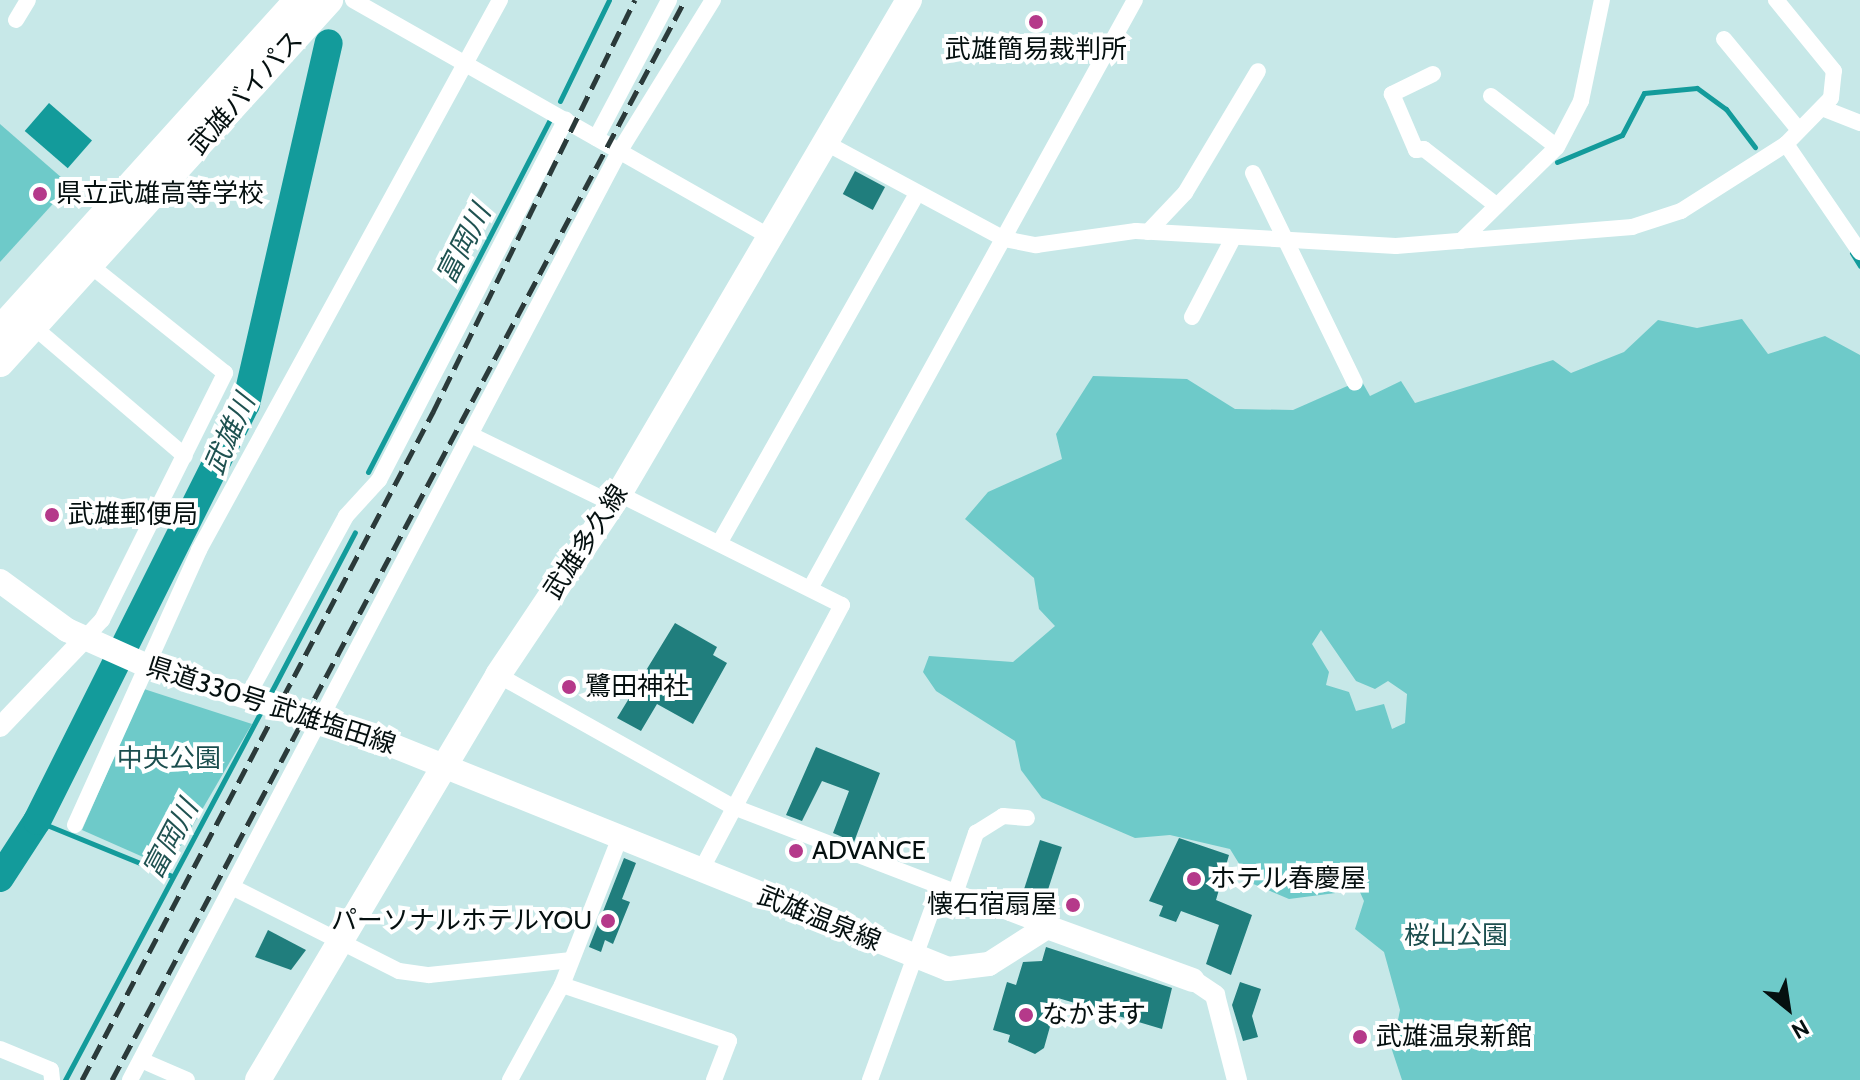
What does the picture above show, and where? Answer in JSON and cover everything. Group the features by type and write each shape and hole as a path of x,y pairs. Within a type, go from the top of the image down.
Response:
{"highway":[{"name":"武雄バイパス","path":"0,330 298,0"},
{"name":"武雄バイパス","path":"0,363 35,328 329,0"}],"main road":[{"name":"武雄多久線","path":"258,1080 498,675 616,499 909,0"},
{"name":"県道330号 武雄塩田線","path":"0,581 92,641 145,665 320,720 444,765"},
{"name":"武雄温泉線","path":"444,765 914,957 975,969 1047,927"},
{"path":"1047,927 1193,980"}],"street":[{"path":"16,20 28,0"},
{"path":"353,0 771,237"},
{"path":"75,825 145,665 258,439 500,0"},
{"path":"596,138 669,0"},
{"path":"130,1080 619,152 713,0"},
{"path":"812,585 1135,0"},
{"path":"1461,241 1557,147 1581,101 1602,0"},
{"path":"826,143 1004,239 1053,246 1148,232 1287,242 1461,241 1658,222 1786,144 1822,108 1836,85 1834,71 1776,0"},
{"path":"1724,39 1799,130"},
{"path":"1148,232 1185,193 1258,71"},
{"path":"1433,74 1392,94 1416,150 1496,205"},
{"path":"1491,96 1557,147"},
{"path":"1822,108 1860,123"},
{"path":"262,701 346,516 379,480 566,120"},
{"path":"1786,144 1860,252"},
{"path":"1253,173 1355,383"},
{"path":"471,435 716,547 917,194"},
{"path":"1192,317 1232,240"},
{"path":"0,727 92,641 225,373 91,266"},
{"path":"35,328 185,456"},
{"path":"700,872 731,806 842,605 812,585 721,540"},
{"path":"498,675 731,806 1047,927"},
{"path":"870,1080 914,957 976,833 1003,816 1027,818"},
{"path":"511,1080 562,985 620,837"},
{"path":"232,887 415,974 571,960"},
{"path":"1193,980 1215,995 1237,1080"},
{"path":"562,985 729,1041 714,1080"},
{"path":"0,1049 51,1070 52,1080"},
{"path":"141,1060 187,1080"}],"green space":[{"path":"0,124 70,185 0,262"},
{"name":"桜山公園","path":"1742,319 1768,354 1825,336 1860,355 1860,1080 1402,1080 1392,1050 1400,1010 1384,952 1355,929 1364,901 1359,890 1289,899 1251,883 1230,849 1170,835 1135,838 1042,798 1021,770 1015,741 936,691 923,672 929,656 1013,662 1055,626 1039,609 1034,578 965,519 988,492 1062,459 1056,434 1093,376 1187,379 1235,409 1293,410 1361,380 1370,396 1401,381 1415,403 1553,360 1571,373 1624,352 1658,320 1697,328","holes":["1321,630 1356,681 1375,689 1388,681 1407,694 1405,723 1392,729 1384,704 1356,711 1349,692 1326,685 1329,672 1312,644"]},
{"name":"中央公園","path":"144,689 252,724 168,868 82,830"}],"shaded area":[{"path":"49,103 92,140 68,168 25,131"}],"building":[{"path":"855,171 885,187 873,210 843,194"},
{"path":"675,623 717,647 713,655 727,663 693,724 657,704 641,731 617,718"},
{"path":"816,747 880,773 854,842 833,833 849,791 822,781 802,821 786,815"},
{"name":"ホテル春慶屋","path":"1179,838 1229,855 1216,900 1252,915 1231,975 1206,964 1219,925 1181,911 1176,922 1159,916 1163,906 1149,901"},
{"path":"1040,840 1062,847 1041,911 1019,904"},
{"name":"パーソナルホテルYOU","path":"624,858 636,863 622,899 630,902 613,944 605,940 601,952 589,947"},
{"path":"268,930 306,950 291,970 255,957"},
{"path":"1046,947 1172,988 1162,1029 1058,998 1044,1048 1035,1054 1008,1042 1010,1035 993,1030 1007,982 1016,985 1023,962 1042,961"},
{"path":"1240,982 1261,989 1252,1016 1258,1037 1243,1041 1232,1005"}],"waterway":[{"name":"富岡川","path":"560,101 609,0"},
{"name":"武雄川","path":"0,878 37,821 246,404 329,43"},
{"path":"1557,162 1622,135 1644,93 1697,88 1726,109 1755,147"},
{"name":"富岡川","path":"368,472 550,120"},
{"path":"1852,253 1860,266"},
{"name":"富岡川","path":"268,698 355,532"},
{"name":"富岡川","path":"65,1080 262,710"},
{"path":"37,821 172,876"}],"railway":[{"path":"82,1080 433,412 635,0"},
{"path":"112,1080 685,0"}],"place":[{"name":"武雄簡易裁判所","path":"1036,22"},
{"name":"県立武雄高等学校","path":"40,194"},
{"name":"武雄郵便局","path":"52,515"},
{"name":"鷺田神社","path":"569,687"},
{"name":"ADVANCE","path":"796,851"},
{"name":"ホテル春慶屋","path":"1194,879"},
{"name":"懐石宿扇屋","path":"1073,905"},
{"name":"パーソナルホテルYOU","path":"608,921"},
{"name":"なかます","path":"1026,1015"},
{"name":"武雄温泉新館","path":"1360,1037"}]}
